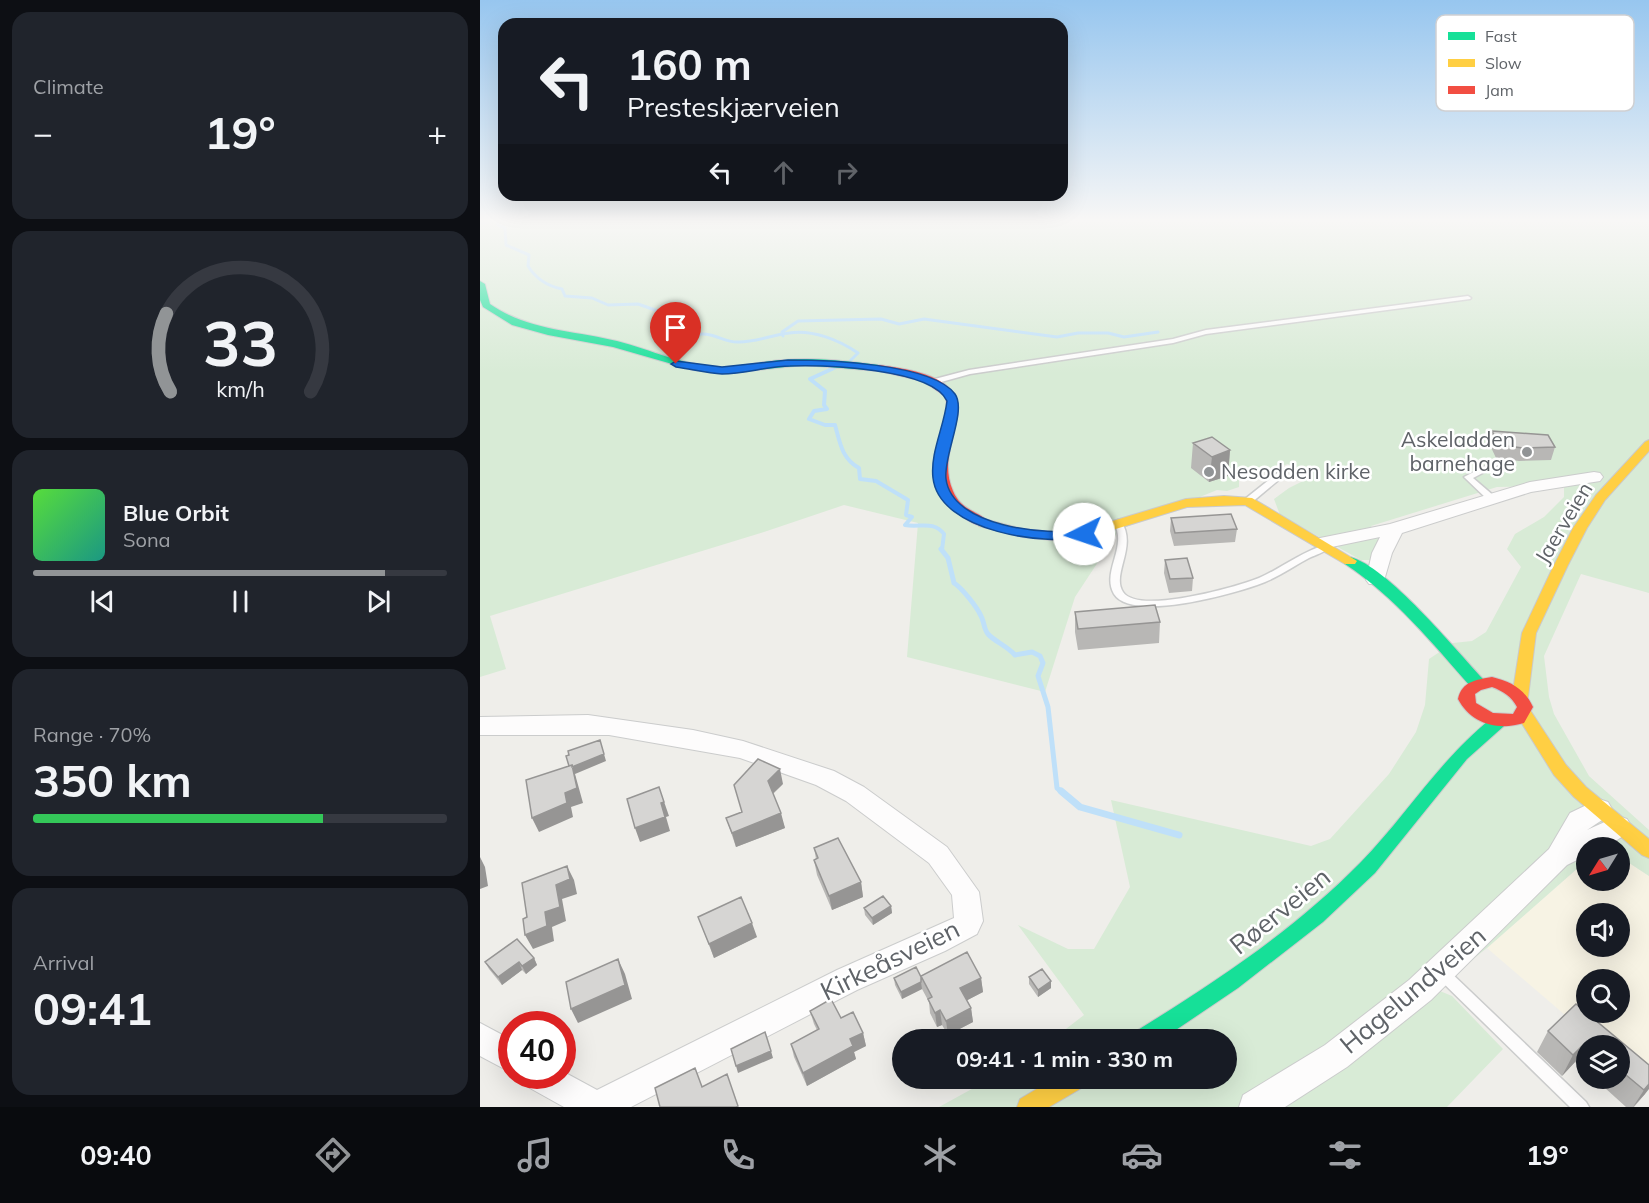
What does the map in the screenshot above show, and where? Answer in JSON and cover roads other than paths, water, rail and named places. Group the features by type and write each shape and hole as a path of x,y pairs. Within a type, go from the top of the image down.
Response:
{"street":[{"path":"480,284 486,305 509,320 544,331 615,344 688,367 722,370 788,363 823,363 908,374 934,382 950,395 953,401 950,423 940,457 939,478 943,494 954,505 984,523 1031,534 1066,537 1118,523 1151,511 1198,502 1232,499 1248,501 1325,545 1376,580 1481,682 1506,686 1520,697 1525,707 1524,714 1560,770"},
{"name":"Jaerveien","path":"1510,657 1529,633 1580,528 1612,484 1649,444"},
{"path":"1325,545 1394,529 1530,487 1594,477"},
{"path":"1376,580 1383,553 1394,529"},
{"name":"Jaerveien","path":"1520,697 1529,633"},
{"path":"1460,717 1467,702 1466,692 1496,673"},
{"path":"1467,702 1479,715 1506,725 1524,714"},
{"name":"Kirkeåsveien","path":"480,726 580,724 609,726 693,739 743,750 825,778 855,794 938,855 965,892 969,921 967,925 847,980 597,1107"},
{"name":"Røerveien","path":"1158,1029 1231,981 1316,915 1367,868 1401,831 1470,742 1506,725"},
{"path":"1528,745 1560,770 1609,818 1649,850"},
{"name":"Røerveien","path":"1427,795 1444,752"},
{"name":"Hagelundveien","path":"1256,1107 1336,1056 1441,971 1558,857 1609,818"},
{"path":"480,1038 498,1049"},
{"path":"564,1089 587,1101 588,1107"},
{"path":"1028,1107 1058,1089"}],"lane":[{"path":"934,382 976,371 1173,341 1206,332 1468,298"},
{"path":"1491,498 1468,477 1496,464"},
{"path":"1248,501 1283,473"},
{"path":"1118,523 1123,529 1123,537 1116,575 1117,589 1124,599 1133,603 1160,603 1240,588 1275,575 1325,545"},
{"path":"1441,971 1581,1107"}],"waterway":[{"path":"532,271 547,284 562,289 565,296 592,298 608,305 638,304 658,311 662,325 672,328 672,332 680,335 708,334 739,342 783,334"},
{"path":"783,334 782,332 798,321 881,319 899,324 924,319 1057,337 1078,333 1108,333 1124,337 1158,332"},
{"path":"783,334 798,332 816,334 834,340 858,353 850,361"},
{"path":"834,368 810,379 825,391 824,405 827,409 814,411 809,419 825,425 835,425 845,455 859,468 860,479 876,481 908,500 906,515 912,517 905,525 931,526 940,530 944,534 942,550"},
{"path":"941,549 948,558 954,583 976,608 988,634 1015,655 1032,652 1040,656 1043,663 1038,676 1048,707 1057,788 1063,793"},
{"path":"1061,791 1080,807 1179,835"}],"place":[{"name":"Askeladden barnehage","path":"1527,452"},
{"name":"Nesodden kirke","path":"1209,472"}]}
